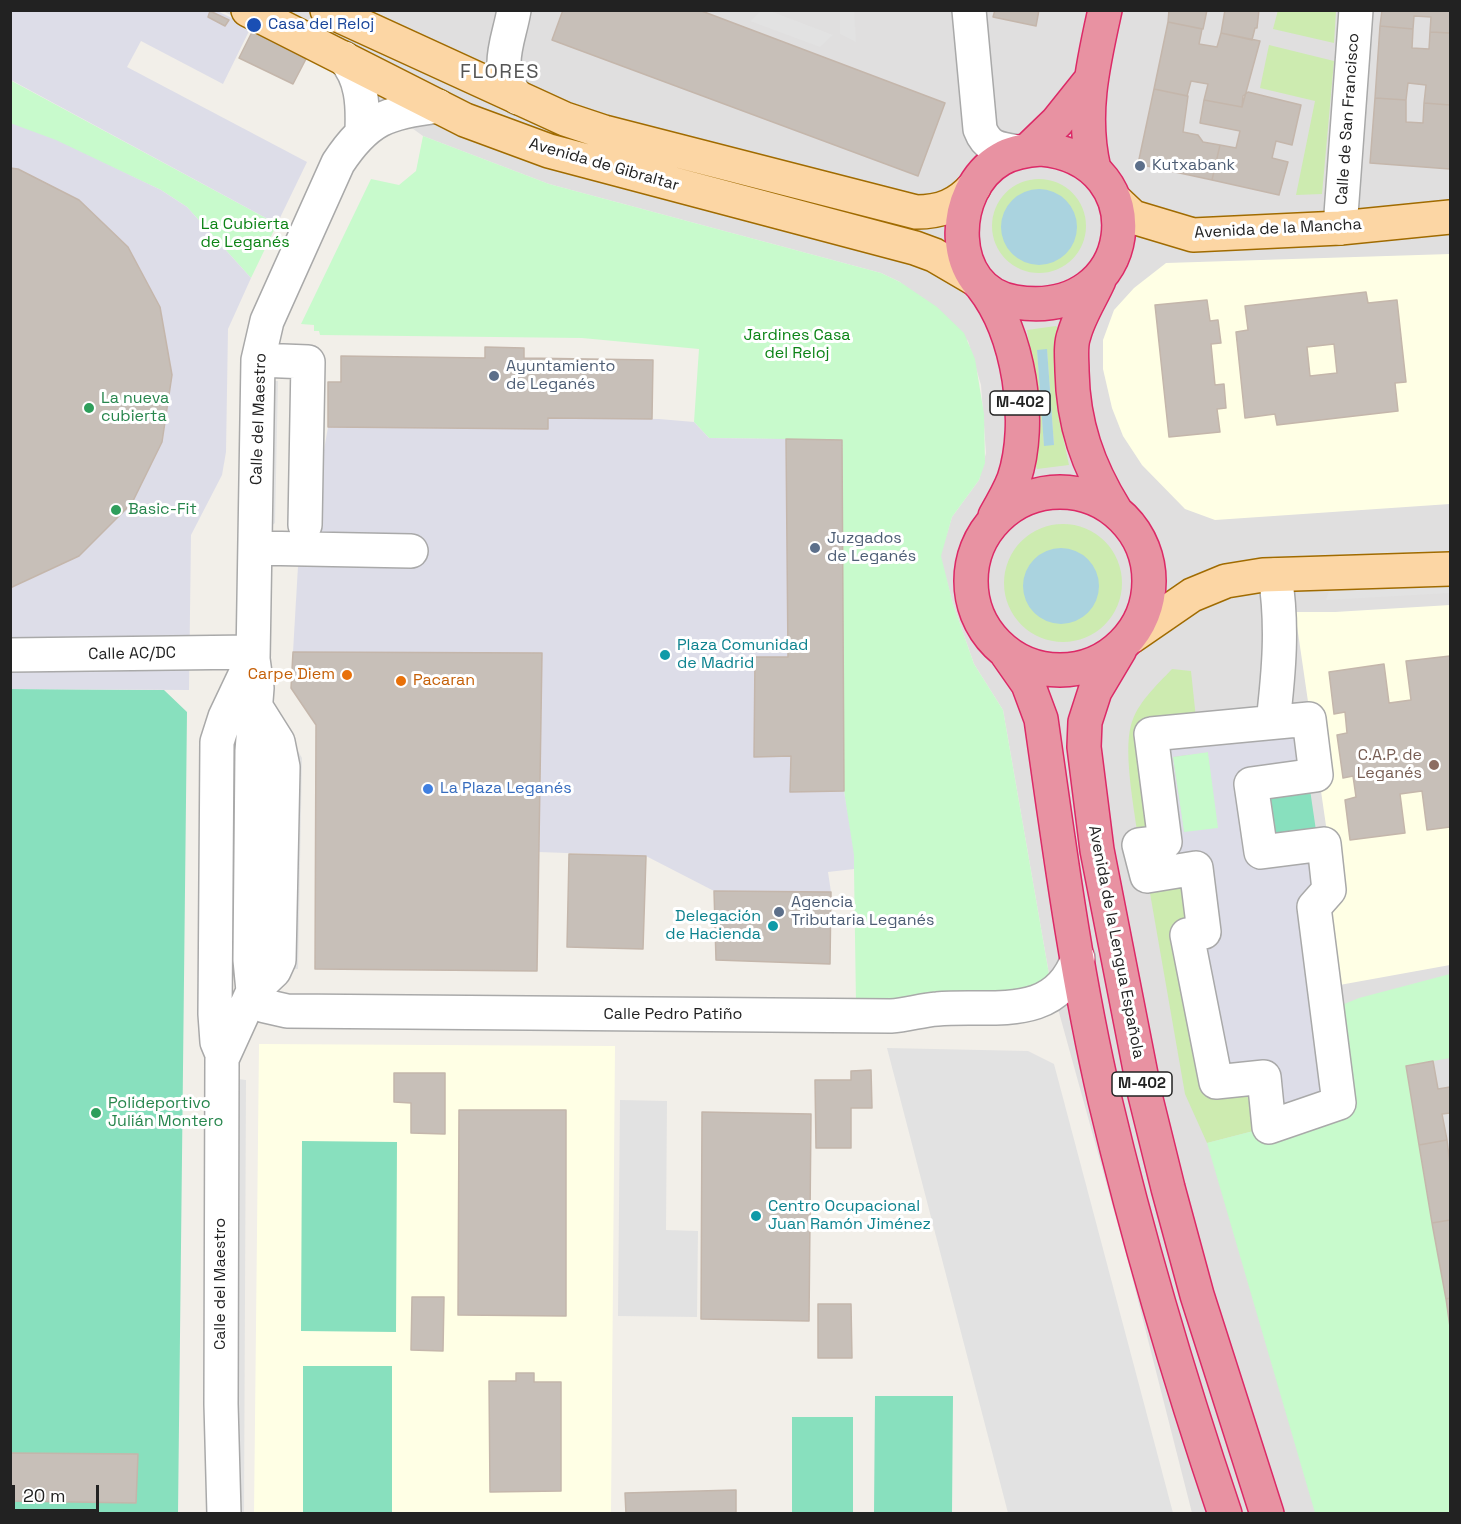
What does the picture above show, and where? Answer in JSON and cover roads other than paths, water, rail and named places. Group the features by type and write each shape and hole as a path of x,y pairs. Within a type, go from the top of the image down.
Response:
{"highway":[{"path":"1094,170 1088,144 1089,82 1105,10"},
{"path":"1023,151 1057,122 1089,82"},
{"path":"1057,150 1084,161 1094,170 1115,200 1119,216 1116,246 1100,280 1075,296 1041,303 1005,299 979,282 966,261 962,224 974,187 989,168 1001,159 1023,151 1057,150"},
{"name":"M-402","path":"1007,654 1030,665 1054,671 1094,666 1107,660 1125,643 1143,616 1149,571 1135,533 1116,511 1096,479 1075,420 1072,392 1073,336 1100,280"},
{"name":"M-402","path":"979,282 994,301 1008,331 1020,393 1020,446 1014,479 976,550 973,592 986,630 1007,654 1028,684 1041,719 1078,958 1106,1101 1167,1330 1225,1514"},
{"name":"M-402","path":"991,523 1014,503 1031,495 1063,490 1092,496 1116,511"},
{"name":"Avenida de la Lengua Española","path":"1125,643 1095,691 1085,722 1084,747 1097,850 1145,1095 1168,1188 1197,1295 1268,1514"}],"main road":[{"name":"Avenida de Gibraltar","path":"248,10 465,120 554,153 915,248 934,255 979,282"},
{"name":"Avenida de Gibraltar","path":"327,10 565,119 604,132 910,210 943,210 964,198 974,187"},
{"name":"Avenida de la Mancha","path":"1115,200 1133,217 1193,235 1340,228 1450,217"},
{"path":"1125,643 1204,588 1233,579 1275,575 1450,569"}],"street":[{"path":"514,10 502,61 509,84 518,98"},
{"path":"969,10 980,129 986,142 992,146 1023,151"},
{"name":"Calle de San Francisco","path":"1340,228 1356,10"},
{"path":"344,58 358,82 363,112 362,130"},
{"name":"Calle del Maestro","path":"222,1054 248,1008 253,991 250,960 252,751 256,707 253,655 258,360 267,321 338,163 362,130 390,116 438,106"},
{"path":"258,360 308,362 305,525"},
{"path":"255,548 411,551"},
{"path":"1273,722 1281,649 1275,575"},
{"name":"Calle AC/DC","path":"10,655 253,655"},
{"name":"Calle del Maestro","path":"224,1514 221,1404 222,1054 217,1042 215,1014 218,742 225,717 253,655"},
{"path":"1308,719 1316,775 1251,784 1261,852 1324,843 1329,890 1314,907 1339,1103 1269,1127 1264,1077 1216,1082 1187,935 1204,932 1196,868 1147,876 1139,845 1165,842 1152,734 1273,722 1308,719"},
{"name":"Calle Pedro Patiño","path":"253,991 265,1006 287,1011 891,1016 937,1009 996,1007 1037,1002 1057,992 1071,978 1078,958"}],"water":[{"path":"1039,189 1053,192 1066,200 1074,213 1077,227 1074,241 1066,254 1053,262 1039,265 1025,262 1012,254 1004,241 1001,227 1004,213 1012,200 1025,192"},
{"path":"1047,349 1054,445 1044,446 1037,350"},
{"path":"1061,548 1075,551 1088,559 1096,572 1099,586 1096,600 1088,613 1075,621 1061,624 1047,621 1034,613 1026,600 1023,586 1026,572 1034,559 1047,551"}],"place":[{"name":"Casa del Reloj","path":"254,25"},
{"name":"Kutxabank","path":"1140,166"},
{"name":"Ayuntamiento de Leganés","path":"494,376"},
{"name":"La nueva cubierta","path":"89,408"},
{"name":"Basic-Fit","path":"116,510"},
{"name":"Juzgados de Leganés","path":"815,548"},
{"name":"Plaza Comunidad de Madrid","path":"665,655"},
{"name":"Carpe Diem","path":"347,675"},
{"name":"Pacaran","path":"401,681"},
{"name":"C.A.P. de Leganés","path":"1434,765"},
{"name":"La Plaza Leganés","path":"428,789"},
{"name":"Agencia Tributaria Leganés","path":"779,912"},
{"name":"Delegación de Hacienda","path":"773,926"},
{"name":"Polideportivo Julián Montero","path":"96,1113"},
{"name":"Centro Ocupacional Juan Ramón Jiménez","path":"756,1216"}],"district":[{"name":"FLORES","path":"500,73"}],"park label":[{"name":"La Cubierta de Leganés","path":"245,234"},
{"name":"Jardines Casa del Reloj","path":"797,345"}]}
